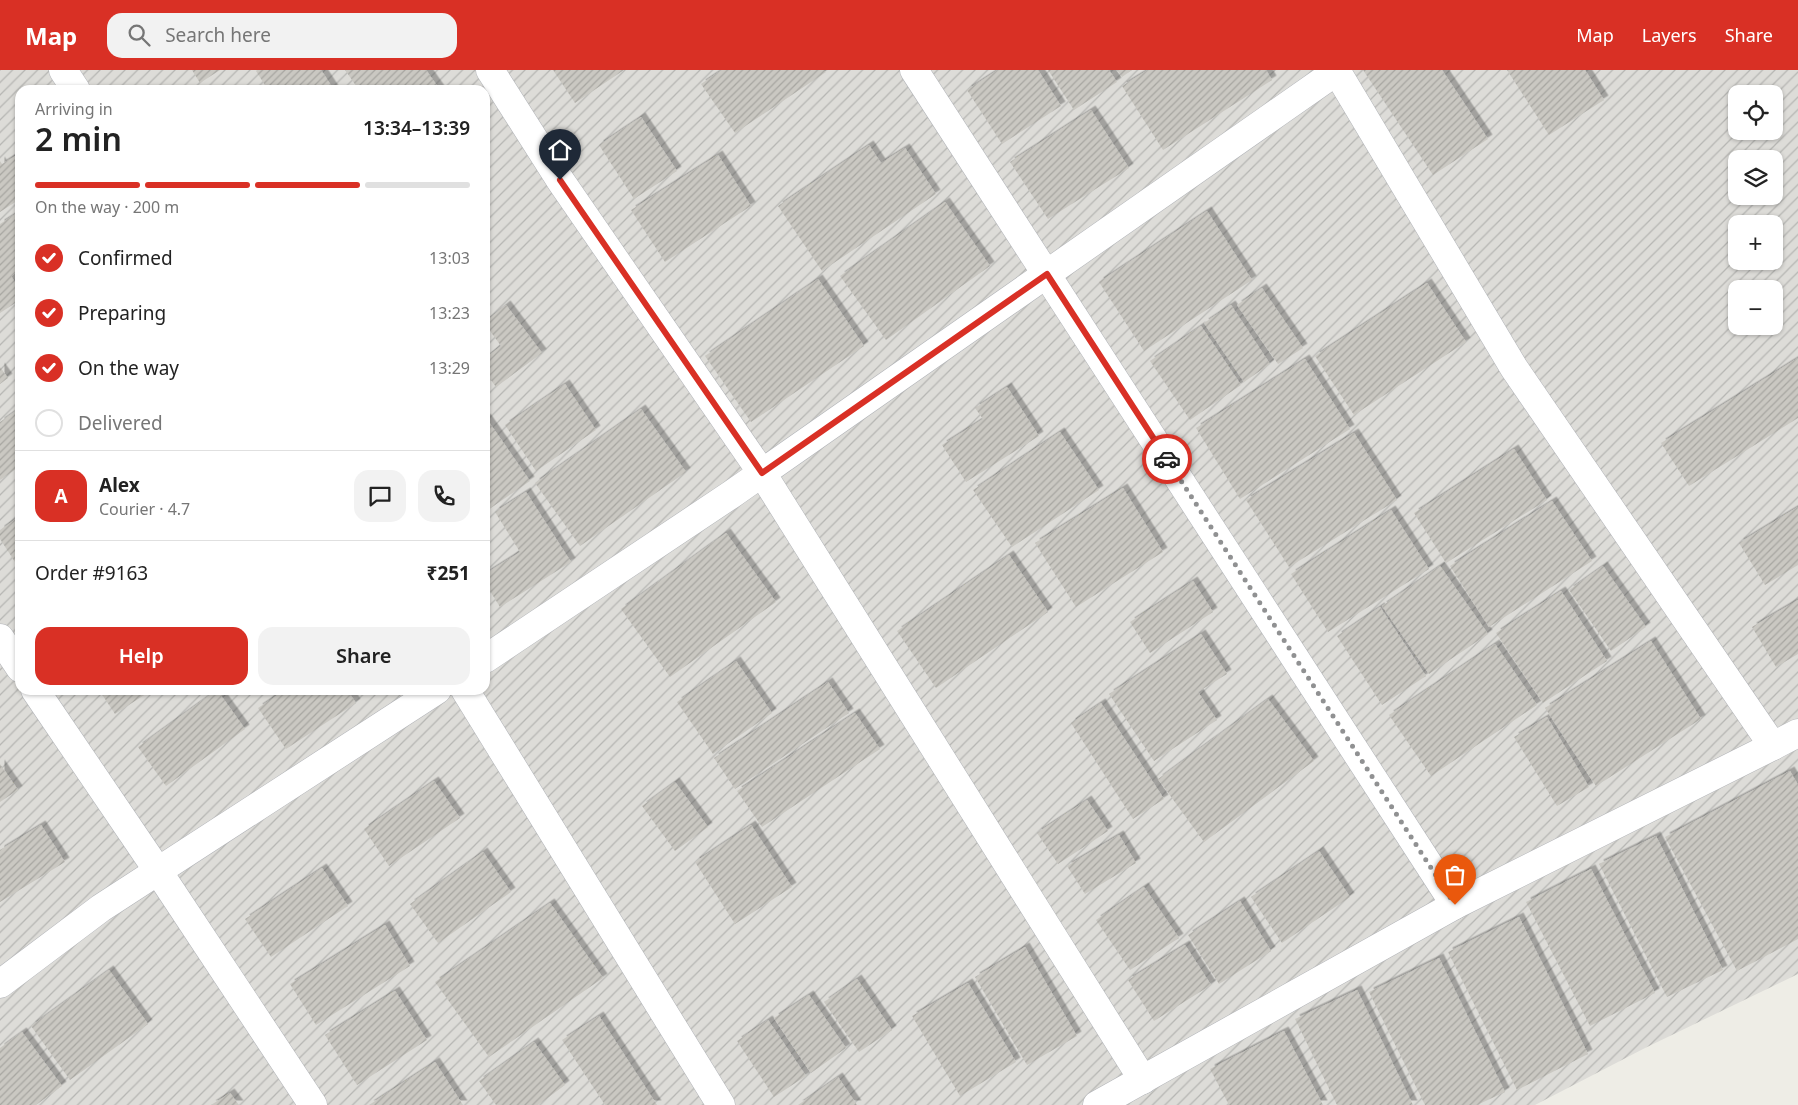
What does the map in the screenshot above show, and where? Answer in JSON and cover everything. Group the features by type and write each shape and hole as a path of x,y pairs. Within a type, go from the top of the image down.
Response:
{"lane":[{"path":"63,70 73,85"},
{"path":"490,70 560,180 762,473 1143,1080"},
{"path":"914,70 1455,905"},
{"path":"490,656 762,473 1337,71 1514,368 1773,746"},
{"path":"0,638 15,660"},
{"path":"38,695 313,1105"},
{"path":"0,984 101,908 429,695"},
{"path":"468,695 721,1105"},
{"path":"1097,1105 1455,905 1798,733"}],"shaded area":[{"path":"0,70 1798,70 1798,974 1645,1048 1535,1105 0,1105"}],"building":[{"path":"192,70 220,70 200,83"},
{"path":"321,70 331,85 265,85 256,71"},
{"path":"345,70 426,70 436,85 356,85"},
{"path":"553,70 624,70 575,103"},
{"path":"722,70 824,70 826,72 735,133 701,84"},
{"path":"998,70 1038,70 1061,106 1002,144 967,90"},
{"path":"1048,70 1109,70 1117,82 1074,110"},
{"path":"1117,70 1132,70 1122,77"},
{"path":"1148,70 1266,70 1272,80 1163,150 1122,86"},
{"path":"1363,70 1442,70 1488,139 1433,175"},
{"path":"1507,70 1585,70 1604,100 1549,135"},
{"path":"1091,110 1129,168 1048,219 1010,162"},
{"path":"641,117 677,171 634,199 599,145"},
{"path":"869,145 881,163 905,148 936,194 822,271 778,206"},
{"path":"718,155 751,206 665,262 631,210"},
{"path":"15,156 15,202 0,212 0,161 2,164"},
{"path":"945,202 990,266 886,340 840,276"},
{"path":"1207,211 1252,280 1144,351 1099,282"},
{"path":"15,214 15,273 11,276 15,282 15,303 0,313 0,224"},
{"path":"818,279 864,346 751,422 705,356"},
{"path":"1427,283 1466,342 1354,415 1315,356"},
{"path":"1262,288 1303,348 1278,364 1237,305"},
{"path":"506,305 542,353 496,387 490,379 490,354 501,346 490,331 490,318"},
{"path":"1231,305 1270,364 1244,382 1204,323"},
{"path":"1201,326 1241,385 1190,420 1150,361"},
{"path":"1798,358 1798,418 1689,486 1661,443"},
{"path":"1305,359 1350,429 1240,499 1196,428"},
{"path":"0,367 8,378 0,384"},
{"path":"565,384 596,430 536,471 505,425"},
{"path":"1007,387 1039,436 966,482 942,445 983,419 975,408"},
{"path":"641,409 686,472 580,546 535,483"},
{"path":"15,412 15,470 0,480 0,422"},
{"path":"490,424 530,481 490,509"},
{"path":"1060,432 1099,490 1012,547 973,490"},
{"path":"1354,433 1397,500 1289,567 1246,500"},
{"path":"1514,449 1547,500 1446,563 1414,513"},
{"path":"1123,488 1163,552 1076,607 1035,543"},
{"path":"526,492 571,562 500,607 490,591 490,571 520,552 495,512"},
{"path":"1552,501 1592,561 1489,627 1450,566"},
{"path":"1798,507 1798,565 1765,585 1739,543"},
{"path":"1391,510 1429,569 1328,632 1291,574"},
{"path":"15,520 15,562 0,539 0,530"},
{"path":"726,533 776,602 670,677 621,609"},
{"path":"1009,555 1048,612 936,688 897,631"},
{"path":"1440,566 1488,634 1429,674 1382,606"},
{"path":"1603,566 1646,627 1611,651 1569,590"},
{"path":"1193,581 1213,612 1150,653 1130,622"},
{"path":"1561,591 1607,661 1543,703 1496,633"},
{"path":"1798,600 1798,654 1776,667 1752,627"},
{"path":"1380,607 1426,676 1382,705 1337,636"},
{"path":"1201,634 1227,674 1198,692 1217,720 1154,761 1109,694"},
{"path":"1651,641 1701,719 1596,786 1545,708"},
{"path":"1495,644 1537,705 1431,776 1389,715"},
{"path":"736,661 772,713 713,754 677,702"},
{"path":"828,682 849,713 735,789 714,758"},
{"path":"102,695 144,695 115,714"},
{"path":"210,695 221,695 245,729 166,786 138,747"},
{"path":"278,695 350,695 356,703 286,749 258,708"},
{"path":"1268,699 1314,761 1204,842 1158,779"},
{"path":"1101,703 1164,799 1133,819 1071,723"},
{"path":"855,713 880,749 762,827 737,791"},
{"path":"1547,717 1589,787 1557,806 1514,737"},
{"path":"0,764 18,790 0,802"},
{"path":"1790,771 1798,785 1798,939 1737,971 1665,837"},
{"path":"434,781 460,818 389,866 364,829"},
{"path":"675,782 708,827 675,851 642,806"},
{"path":"1087,800 1108,831 1058,864 1037,833"},
{"path":"41,825 65,862 0,902 0,850"},
{"path":"751,825 792,887 735,924 695,862"},
{"path":"1119,835 1136,863 1085,894 1067,866"},
{"path":"1656,836 1723,970 1667,997 1599,864"},
{"path":"1319,851 1350,897 1282,943 1251,897"},
{"path":"483,852 511,892 438,943 410,904"},
{"path":"322,868 348,906 271,957 245,919"},
{"path":"1591,869 1655,993 1590,1026 1526,902"},
{"path":"1144,887 1179,938 1130,970 1096,920"},
{"path":"1240,901 1271,951 1219,984 1188,935"},
{"path":"550,903 603,978 489,1057 435,982"},
{"path":"1519,917 1588,1054 1517,1090 1448,952"},
{"path":"385,925 410,966 316,1025 290,984"},
{"path":"1185,945 1211,985 1154,1021 1128,980"},
{"path":"1025,947 1077,1036 1027,1065 975,977"},
{"path":"1439,958 1505,1092 1477,1105 1425,1105 1369,992"},
{"path":"109,970 148,1024 70,1080 31,1026"},
{"path":"857,979 892,1030 859,1052 824,1002"},
{"path":"968,983 1016,1062 960,1096 912,1016"},
{"path":"1357,990 1413,1105 1337,1105 1295,1019"},
{"path":"395,991 427,1040 357,1085 325,1035"},
{"path":"809,995 846,1048 811,1073 774,1018"},
{"path":"599,1016 657,1105 605,1105 562,1040"},
{"path":"768,1020 806,1076 774,1097 737,1041"},
{"path":"1284,1031 1323,1105 1229,1105 1210,1069"},
{"path":"22,1032 62,1086 36,1105 0,1105 0,1048"},
{"path":"534,1042 565,1085 538,1105 496,1105 479,1081"},
{"path":"435,1062 463,1105 369,1105"},
{"path":"838,1077 857,1105 798,1105"},
{"path":"230,1093 239,1105 211,1105"}],"way so far":[{"path":"1167,459 1455,905"}],"route":[{"path":"560,180 762,473 1047,274 1167,459"}]}
